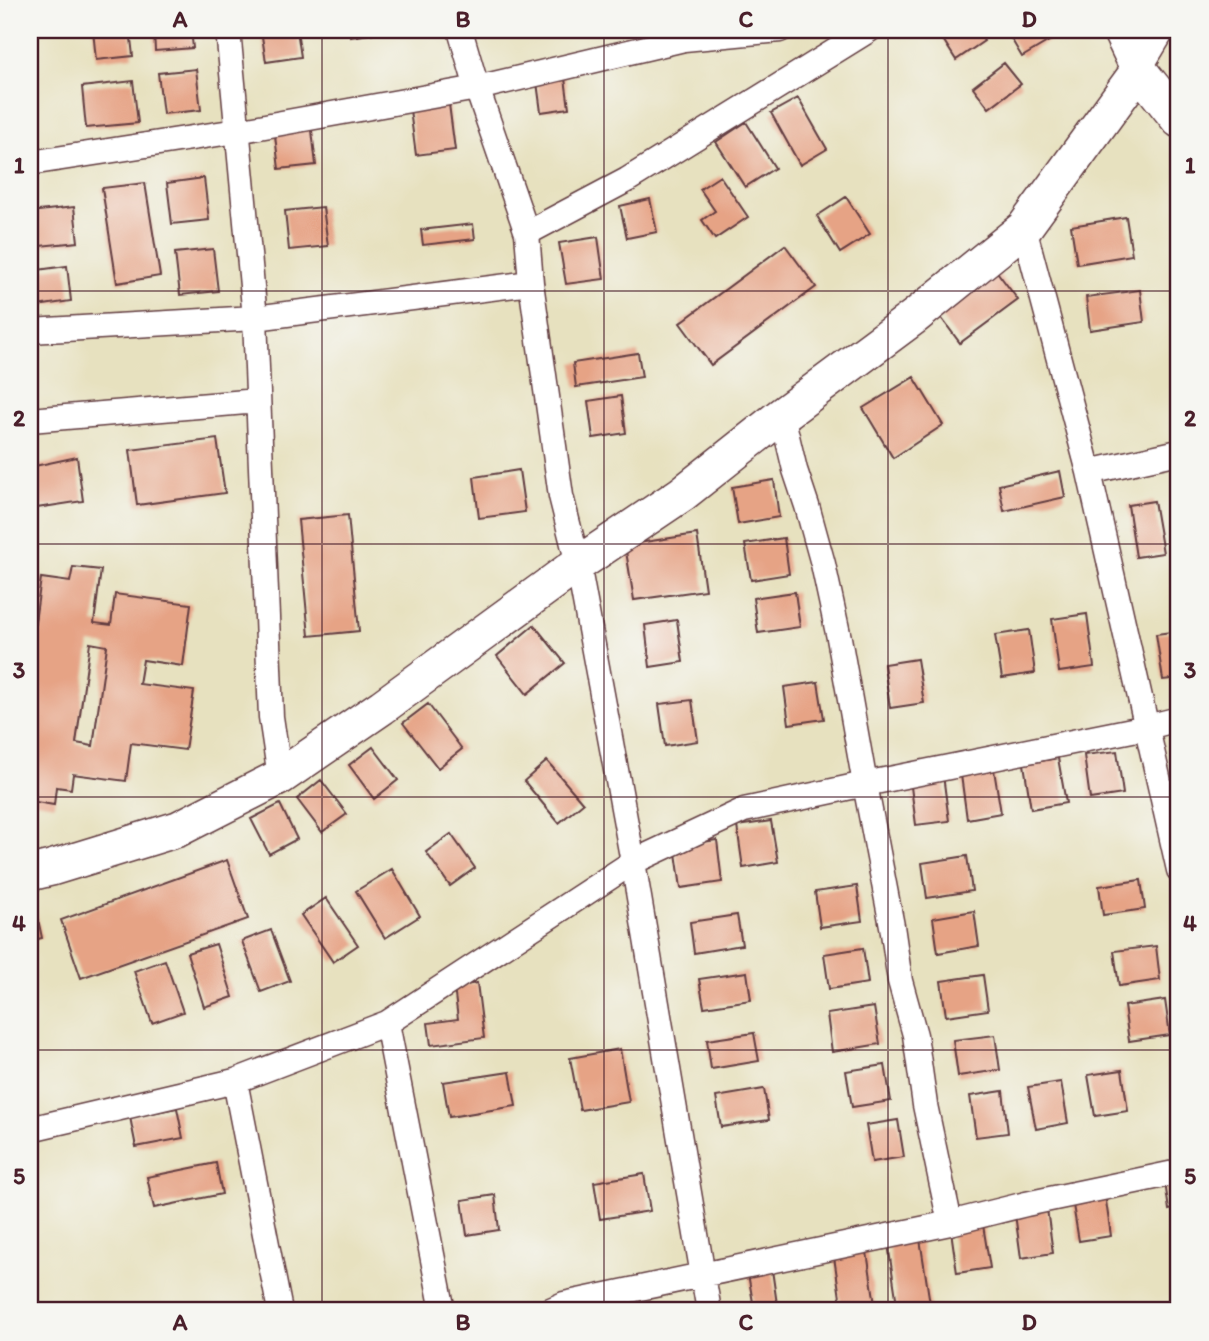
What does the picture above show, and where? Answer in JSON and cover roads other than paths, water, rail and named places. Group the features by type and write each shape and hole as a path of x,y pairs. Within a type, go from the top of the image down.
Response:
{"street":[{"path":"228,30 255,318 271,717 280,777"},
{"path":"460,30 477,89 527,233 531,283 561,496 578,564 633,862 709,1311"},
{"path":"30,163 237,131 477,89 683,35 780,30"},
{"path":"527,233 627,180 869,30"},
{"path":"1120,30 1139,70 1179,120"},
{"path":"30,873 178,829 280,777 382,707 578,564 682,494 782,415 914,317 1024,228 1139,70 1163,30"},
{"path":"1024,228 1088,472 1179,870"},
{"path":"30,331 255,318 531,283"},
{"path":"30,420 258,401"},
{"path":"782,415 795,470 824,565 900,981 915,1035 925,1105 950,1223"},
{"path":"1088,472 1179,452"},
{"path":"30,1129 235,1082 387,1023 633,862 744,810 1179,719"},
{"path":"387,1023 443,1311"},
{"path":"235,1082 279,1311"},
{"path":"548,1311 564,1304 1179,1172"}]}
